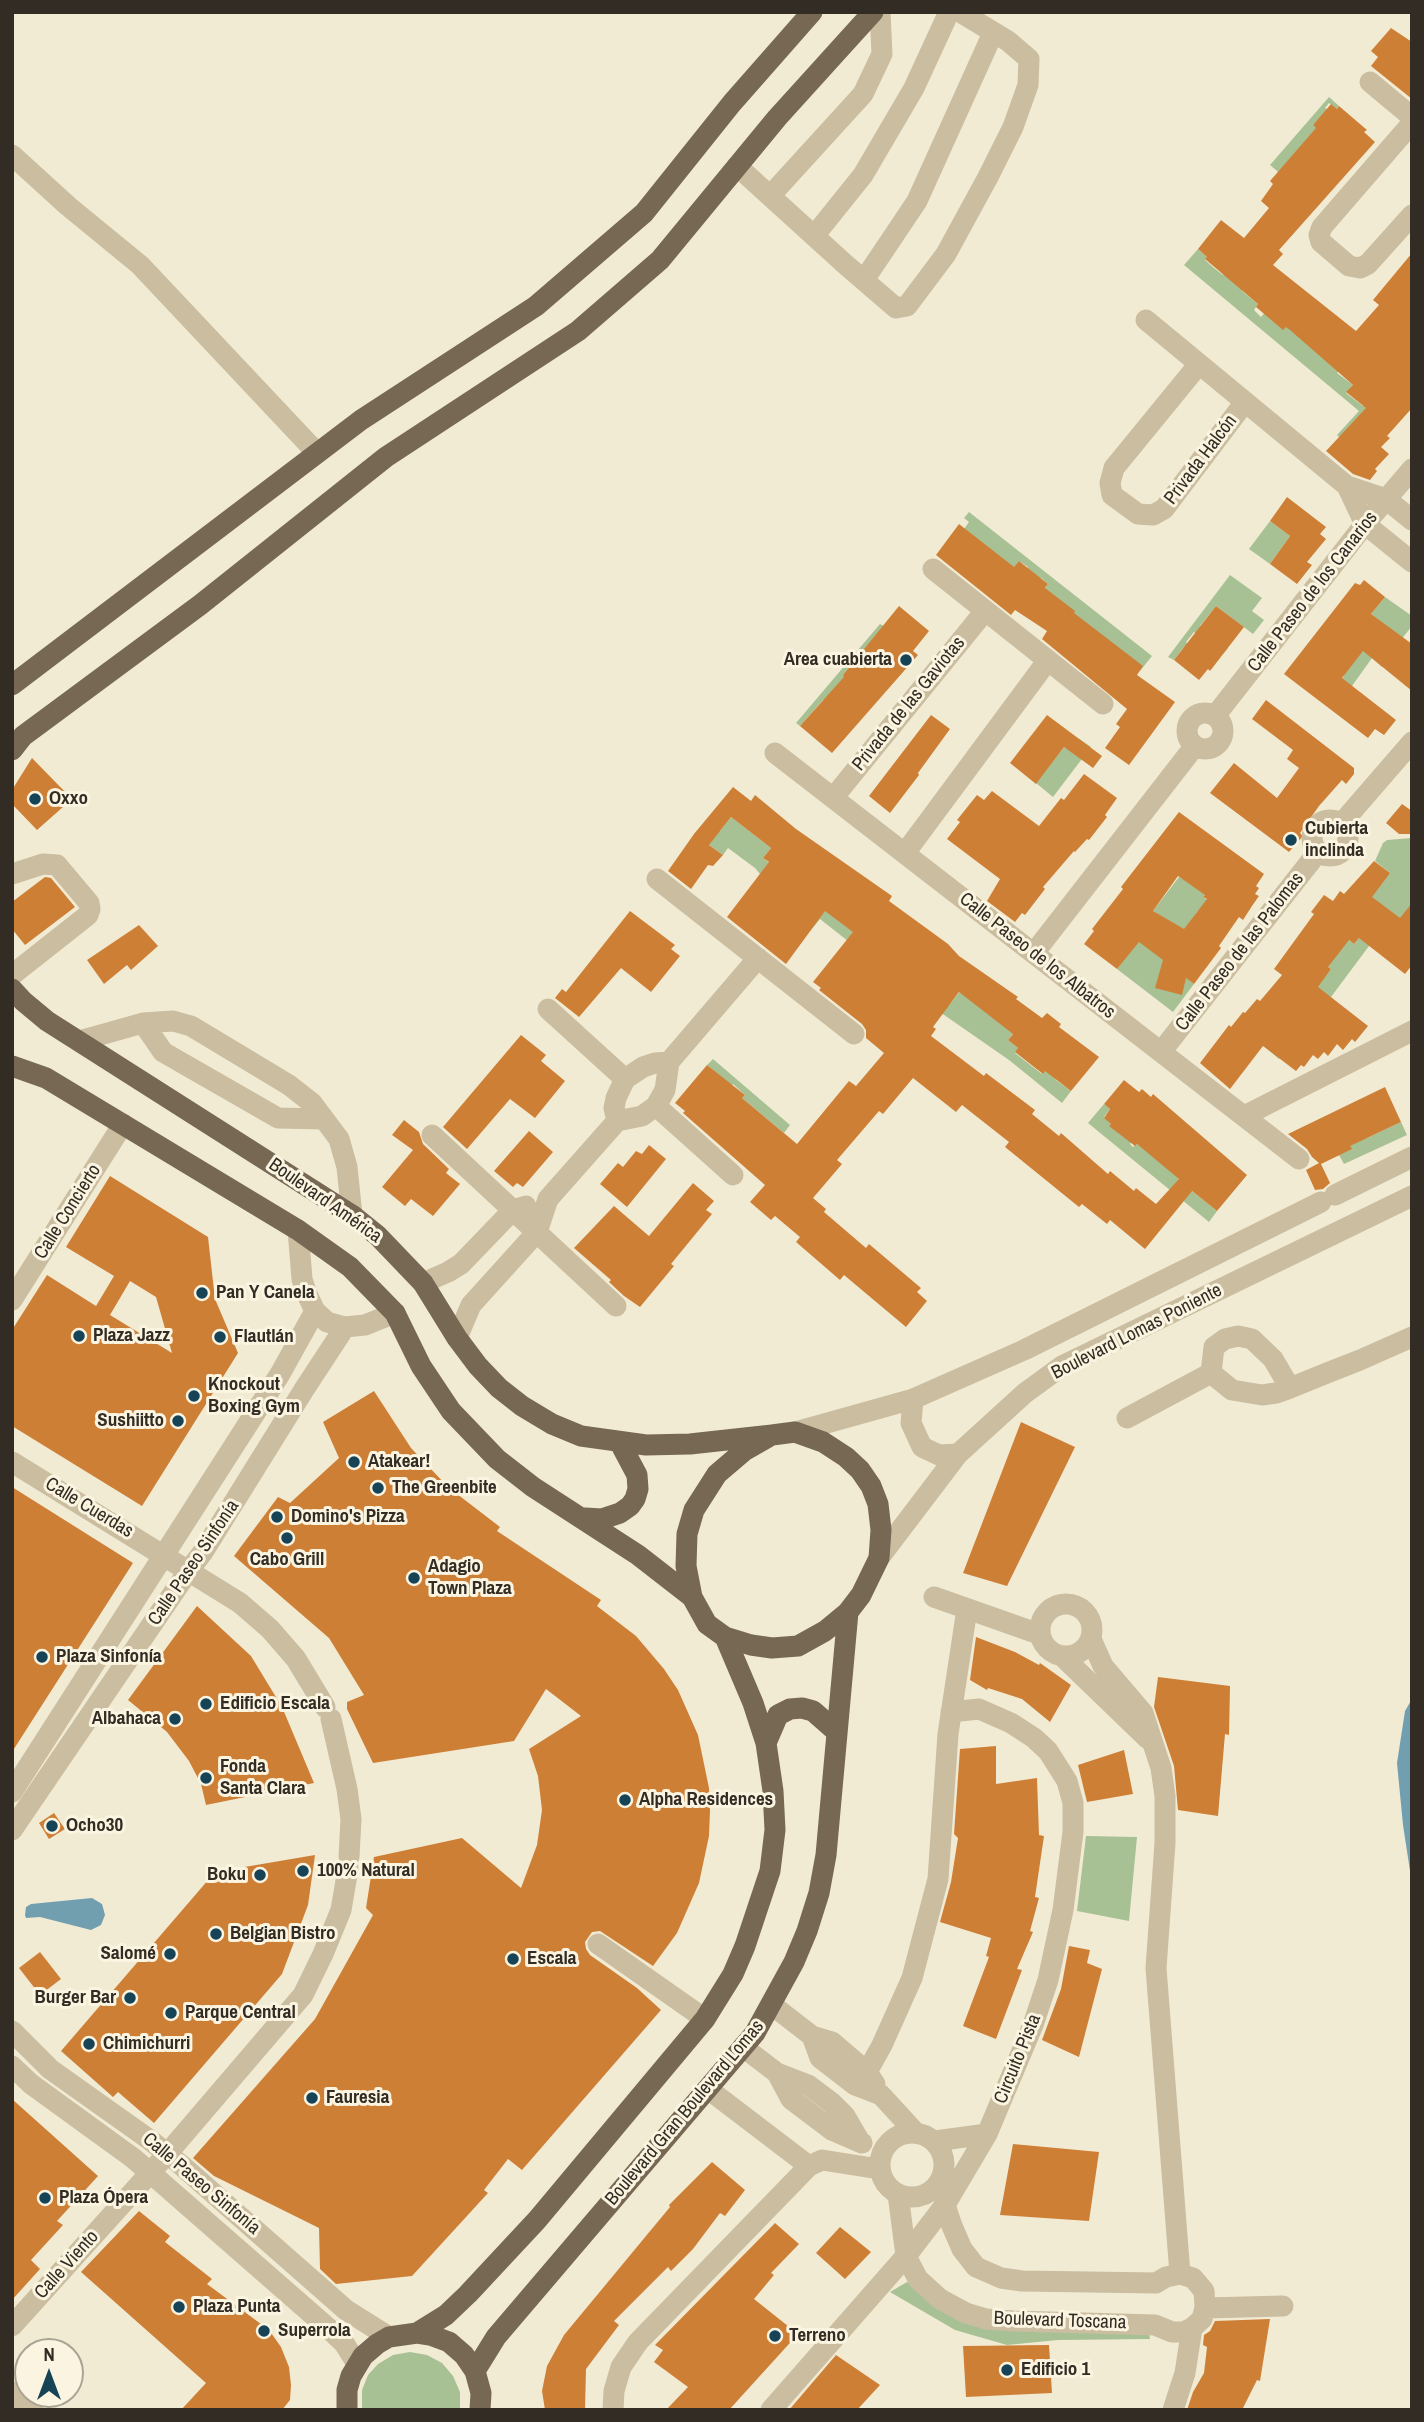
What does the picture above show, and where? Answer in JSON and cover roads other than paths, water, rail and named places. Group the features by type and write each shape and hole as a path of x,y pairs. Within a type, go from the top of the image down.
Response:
{"main road":[{"path":"12,685 361,419 536,306 644,213 732,103 811,12"},
{"path":"12,750 23,736 200,605 386,457 578,331 660,260 737,166 873,12"},
{"name":"Boulevard América","path":"12,989 47,1021 352,1215 378,1236 423,1283 457,1338 499,1388 552,1424 581,1436 620,1443 691,1444 772,1435"},
{"name":"Boulevard América","path":"12,1066 46,1078 299,1230 350,1267 395,1313 421,1366 452,1411 497,1459 533,1487 585,1518 638,1555 692,1597"},
{"path":"795,1432 823,1442 846,1457 860,1470 871,1486 878,1503 881,1530 878,1558 861,1595 848,1612 825,1631 798,1646 772,1648 751,1645 725,1637 707,1624 692,1597 687,1534 694,1510 717,1474 744,1451 772,1435 795,1432"},
{"path":"585,1518 602,1519 620,1513 635,1499 638,1489 637,1475 620,1443"},
{"name":"Boulevard Gran Boulevard Lomas","path":"475,2371 496,2337 743,2047 772,2005 807,1931 819,1893 826,1855 848,1612"},
{"path":"417,2333 446,2315 537,2220 705,2019 733,1974 746,1946 770,1871 775,1830 773,1791 766,1743 753,1703 725,1637"},
{"path":"766,1743 778,1715 790,1709 813,1711 837,1732"},
{"path":"347,2410 347,2390 357,2364 370,2349 390,2337 417,2333 449,2342 464,2355 475,2371 481,2393 480,2410"}],"street":[{"path":"770,196 863,93 882,54 880,12"},
{"path":"737,166 814,236 864,280 897,307 907,306 946,254 1013,127 1028,85 1029,59 962,13 863,175 814,236"},
{"path":"864,280 917,201 993,33"},
{"path":"1370,82 1412,117"},
{"path":"1412,123 1322,227 1321,242 1349,267 1360,268 1368,264 1412,215"},
{"path":"12,155 68,206 140,265 317,453"},
{"path":"1146,320 1347,486 1385,499 1412,520"},
{"name":"Privada Halcón","path":"1199,363 1114,468 1110,483 1112,495 1138,514 1153,515 1164,509 1245,402"},
{"name":"Calle Paseo de los Canarios","path":"1034,953 1194,747 1208,750 1220,742 1223,728 1215,716 1365,524 1412,469"},
{"path":"1347,486 1365,524 1412,562"},
{"path":"933,569 1103,704"},
{"name":"Privada de las Gaviotas","path":"833,798 985,611"},
{"path":"905,853 1048,660"},
{"name":"Calle Paseo de las Palomas","path":"1161,1052 1318,852 1332,856 1344,850 1348,836 1341,824 1412,742"},
{"name":"Calle Paseo de los Albatros","path":"775,753 1299,1159"},
{"path":"12,874 43,863 57,865 89,903 90,909 88,915 12,975"},
{"path":"657,880 854,1034"},
{"path":"457,1338 471,1305 537,1232 548,1199 617,1121 642,1116 656,1106 665,1090 669,1062 758,958"},
{"path":"548,1009 625,1079"},
{"path":"79,1041 143,1023 173,1021 191,1026 289,1085 312,1103 339,1139 352,1215"},
{"path":"143,1023 163,1052 278,1118 324,1119"},
{"path":"1244,1116 1408,1030"},
{"path":"617,1121 614,1108 625,1079 643,1067 669,1062"},
{"path":"656,1106 733,1175"},
{"name":"Calle Concierto","path":"12,1300 122,1124"},
{"path":"432,1135 616,1306"},
{"name":"Boulevard Lomas Poniente","path":"795,1432 913,1399 1024,1350 1412,1157"},
{"path":"1367,1179 1382,1211"},
{"name":"Boulevard Lomas Poniente","path":"878,1558 958,1454 1025,1393 1062,1366 1412,1196"},
{"path":"423,1283 461,1264 513,1210 548,1199"},
{"path":"1300,1213 1312,1245"},
{"path":"299,1230 302,1279 315,1311 327,1322 345,1327 365,1325 395,1313"},
{"path":"461,1264 482,1291"},
{"name":"Calle Paseo Sinfonía","path":"12,1792 166,1555 280,1374 315,1311"},
{"name":"Calle Paseo Sinfonía","path":"12,1830 210,1542 304,1388 345,1327"},
{"path":"1211,1373 1214,1347 1225,1339 1238,1336 1252,1339 1265,1350 1290,1388"},
{"path":"1211,1373 1231,1390 1276,1393 1412,1337"},
{"path":"1127,1418 1211,1373"},
{"path":"913,1399 911,1423 922,1447 939,1455 958,1454"},
{"name":"Calle Cuerdas","path":"12,1462 166,1555 240,1603 271,1629 296,1659 328,1713 347,1789 351,1819 349,1863"},
{"path":"933,1597 1039,1634"},
{"path":"1154,1745 1063,1657 1047,1649 1039,1634 1042,1616 1056,1605 1064,1603 1081,1608 1087,1614 1091,1622 1091,1639 1103,1666 1143,1713 1154,1745 1161,1768 1165,1796 1166,1843 1156,1968 1180,2274 1193,2278 1201,2285 1205,2308 1202,2319 1192,2328 1185,2373 1173,2410"},
{"path":"867,2072 912,1978 938,1879 951,1712 967,1609"},
{"path":"1063,1657 1080,1653 1091,1639"},
{"name":"Circuito Pista","path":"771,2410 906,2256 945,2206 988,2134 1033,2025 1048,1980 1067,1883 1073,1832 1073,1803 1067,1781 1059,1765 1034,1738 1011,1723 979,1709 951,1712"},
{"name":"Calle Viento","path":"12,2326 167,2154 303,1995 341,1910 349,1863"},
{"path":"598,1944 705,2019"},
{"path":"772,2005 811,2036 832,2042 867,2072 881,2095 915,2132"},
{"name":"Calle Paseo Sinfonía","path":"12,2031 50,2069 167,2154 346,2310 390,2337"},
{"path":"811,2036 820,2058 855,2085 881,2095"},
{"path":"743,2047 778,2073 791,2099 832,2130 859,2140 879,2163 889,2188 898,2194 908,2197 929,2192 942,2176 944,2158 934,2141 915,2132 892,2138 884,2147 879,2163"},
{"name":"Calle Paseo Sinfonía","path":"12,2066 31,2084 149,2172 328,2328 344,2343 357,2364"},
{"path":"708,2089 809,2166"},
{"path":"934,2141 988,2134"},
{"path":"613,2410 614,2391 621,2367 638,2342 809,2166 822,2161 879,2163"},
{"name":"Boulevard Toscana","path":"942,2176 945,2206 962,2249 976,2267 1001,2278 1021,2281 1156,2283 1166,2277 1180,2274"},
{"name":"Boulevard Toscana","path":"898,2194 906,2256 918,2279 940,2299 965,2313 986,2319 1155,2325 1172,2332 1183,2332 1192,2328"},
{"path":"1205,2308 1283,2306"},
{"path":"12,2392 33,2410"}],"water":[{"path":"1412,1699 1412,1884 1397,1763 1405,1711"},
{"path":"92,1898 102,1904 105,1915 101,1925 91,1930 40,1917 26,1918 25,1915 26,1907 31,1904"}],"place":[{"name":"Area cuabierta","path":"906,660"},
{"name":"Oxxo","path":"35,799"},
{"name":"Cubierta inclinda","path":"1291,840"},
{"name":"Pan Y Canela","path":"202,1293"},
{"name":"Plaza Jazz","path":"79,1336"},
{"name":"Flautlán","path":"220,1337"},
{"name":"Knockout Boxing Gym","path":"194,1396"},
{"name":"Sushiitto","path":"178,1421"},
{"name":"Atakear!","path":"354,1462"},
{"name":"The Greenbite","path":"378,1488"},
{"name":"Domino's Pizza","path":"277,1517"},
{"name":"Cabo Grill","path":"287,1538"},
{"name":"Adagio Town Plaza","path":"414,1578"},
{"name":"Plaza Sinfonía","path":"42,1657"},
{"name":"Edificio Escala","path":"206,1704"},
{"name":"Albahaca","path":"175,1719"},
{"name":"Fonda Santa Clara","path":"206,1778"},
{"name":"Alpha Residences","path":"625,1800"},
{"name":"Ocho30","path":"52,1826"},
{"name":"100% Natural","path":"303,1871"},
{"name":"Boku","path":"260,1875"},
{"name":"Belgian Bistro","path":"216,1934"},
{"name":"Salomé","path":"170,1954"},
{"name":"Escala","path":"513,1959"},
{"name":"Burger Bar","path":"130,1998"},
{"name":"Parque Central","path":"171,2013"},
{"name":"Chimichurri","path":"89,2044"},
{"name":"Fauresia","path":"312,2098"},
{"name":"Plaza Ópera","path":"45,2198"},
{"name":"Plaza Punta","path":"179,2307"},
{"name":"Superrola","path":"264,2331"},
{"name":"Terreno","path":"775,2336"},
{"name":"Edificio 1","path":"1007,2370"}]}
